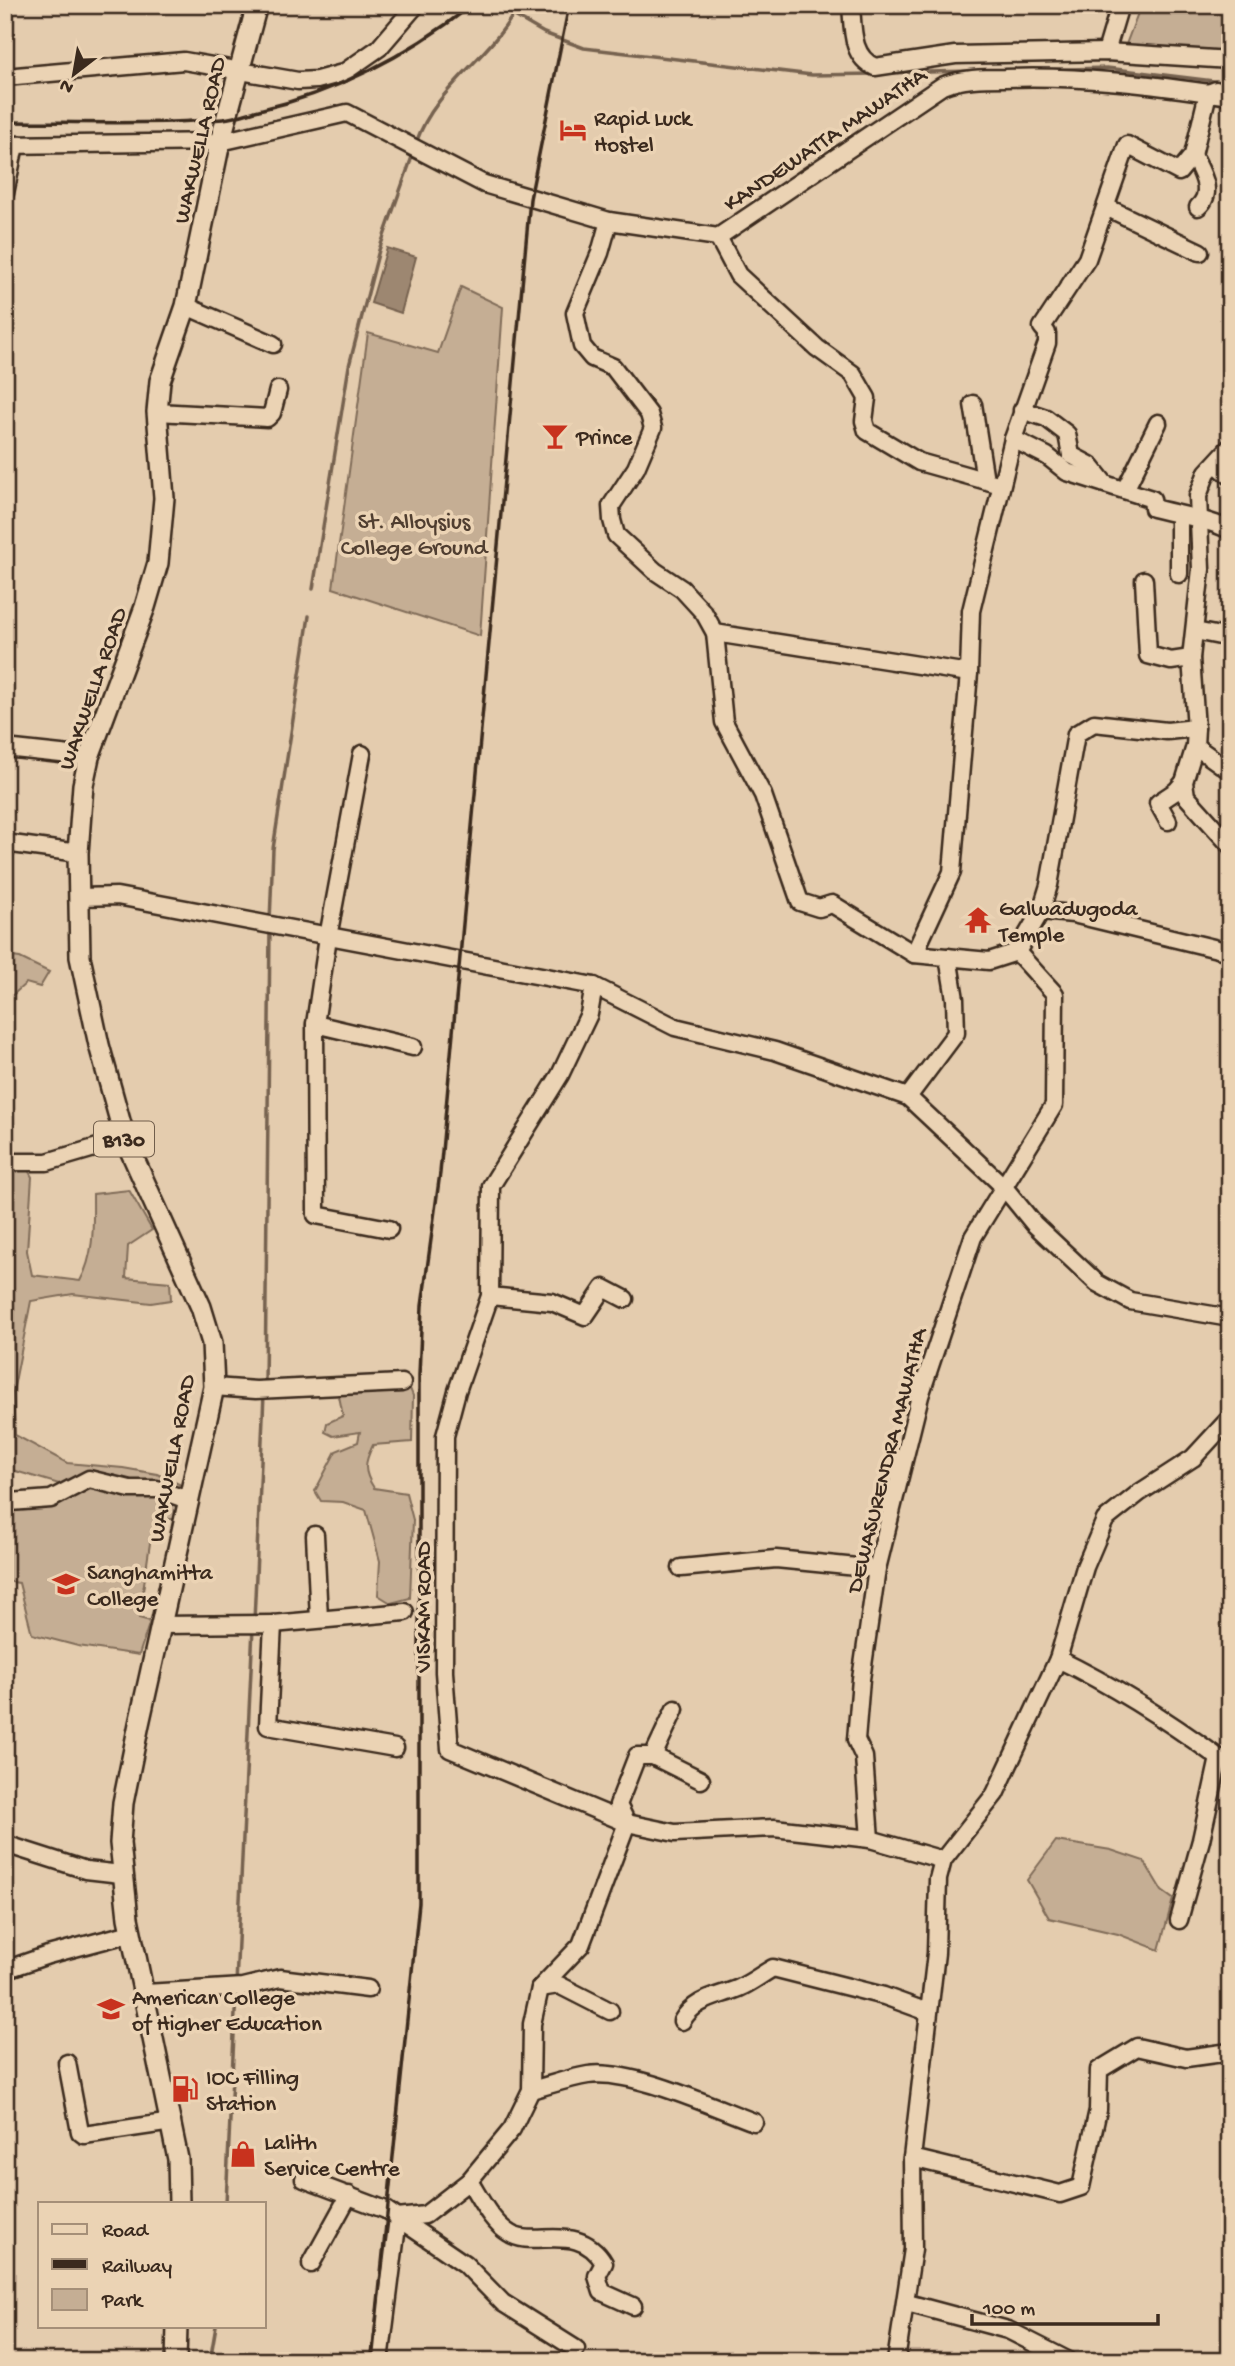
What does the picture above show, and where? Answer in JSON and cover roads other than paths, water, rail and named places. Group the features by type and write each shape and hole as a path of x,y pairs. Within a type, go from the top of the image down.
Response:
{"main road":[{"name":"WAKWELLA ROAD","path":"179,2202 180,2171 172,2122 131,1933 121,1874 120,1843 123,1803 214,1387 212,1343 201,1307 125,1139 99,1045 80,957 78,853 83,785 89,757 145,607 158,562 164,498 157,412 160,381 186,306 220,142 257,5"},
{"path":"176,2361 177,2328"}],"street":[{"path":"5,77 184,61 298,81 317,80 343,73 379,48 416,5"},
{"path":"851,5 856,48 864,60 875,67 955,55 1107,52 1230,60"},
{"path":"1107,52 1120,5"},
{"path":"955,55 958,79"},
{"name":"KANDEWATTA MAWATHA","path":"10,145 220,142 338,112 357,117 406,141 484,184 608,221 718,237 942,86 958,79 1055,76 1141,83 1230,96"},
{"path":"914,954 952,873 969,674 971,611 993,482 1013,439 1046,343 1047,334 1042,327 1087,259 1127,145 1179,172 1194,155 1208,93 1230,87"},
{"path":"5,193 10,145"},
{"path":"1194,155 1207,188 1203,202 1198,207"},
{"path":"1106,207 1200,252"},
{"path":"608,221 600,253 575,313 582,346 592,358 613,367 649,414 653,428 636,468 611,506 616,536 655,571 682,589 704,613 715,633 724,722 763,795 800,902 819,908 832,904 914,954 989,961 1017,952 1041,911 1049,885 1076,734 1094,723 1167,731 1196,728"},
{"path":"718,237 738,275 817,348 853,374 867,398 863,421 867,430 919,462 993,482"},
{"path":"186,306 273,344"},
{"path":"157,412 267,418 272,413 278,390"},
{"path":"973,404 993,482"},
{"path":"1022,410 1046,418 1067,434 1071,455 1090,466 1105,484"},
{"path":"1125,490 1158,423"},
{"path":"1013,439 1047,456 1067,472 1152,499 1153,508 1186,518 1199,516 1230,530"},
{"path":"1168,821 1158,803 1177,791 1184,782 1195,746 1191,658 1201,569 1198,496 1207,472 1230,447"},
{"path":"1216,464 1230,476"},
{"path":"1178,514 1179,574"},
{"path":"1144,580 1148,655 1171,662 1191,658"},
{"path":"1195,631 1230,638"},
{"path":"715,633 969,674"},
{"path":"1195,746 1230,771"},
{"path":"5,748 89,757"},
{"path":"362,754 328,937 315,1024 316,1215 389,1229"},
{"path":"1184,782 1186,796 1230,845"},
{"path":"5,843 78,853"},
{"path":"80,897 117,896 594,986 674,1027 775,1051 908,1097 1003,1186 1034,1224 1097,1283 1130,1301 1230,1318"},
{"path":"1041,911 1073,914 1230,952"},
{"name":"DEWASURENDRA MAWATHA","path":"870,1839 864,1757 856,1740 860,1679 877,1569 920,1396 973,1237 1054,1105 1055,994 1017,952"},
{"path":"908,1097 956,1033 955,999 948,957"},
{"name":"VISKAM ROAD","path":"594,986 589,1014 560,1075 491,1186 490,1296 457,1391 445,1436 444,1672 450,1749 627,1823 675,1833 774,1828 870,1839 943,1860"},
{"path":"315,1024 413,1046"},
{"path":"5,1162 47,1162 125,1139"},
{"path":"490,1296 552,1302 586,1316 604,1287 625,1299"},
{"path":"214,1387 262,1390 402,1383"},
{"path":"896,2361 907,2303 913,2249 912,2158 936,1953 938,1879 943,1860 995,1794 1058,1659 1085,1567 1105,1520 1139,1493 1193,1458 1230,1418"},
{"path":"10,1502 51,1499 89,1479 130,1489 157,1489 190,1501"},
{"path":"315,1535 319,1619"},
{"path":"681,1568 776,1559 877,1569"},
{"path":"160,1625 272,1624 405,1612"},
{"path":"272,1624 268,1726 395,1748"},
{"path":"1058,1659 1140,1703 1219,1758 1179,1920"},
{"path":"653,1755 675,1709"},
{"path":"398,2218 425,2216 469,2181 512,2129 531,2090 534,2076 532,2024 540,1988 580,1945 627,1823 618,1805 637,1756 653,1755 701,1780"},
{"path":"5,1844 86,1870 121,1874"},
{"path":"5,1970 48,1955 131,1933"},
{"path":"682,2021 687,2012 717,1993 737,1989 773,1968 884,1996 928,2012"},
{"path":"146,1993 236,1986 280,1978 368,1989"},
{"path":"540,1988 559,1985 610,2011"},
{"path":"912,2158 1060,2194 1080,2187 1098,2110 1099,2070 1137,2047 1186,2058 1230,2052"},
{"path":"67,2063 80,2132 84,2135 172,2122"},
{"path":"531,2090 590,2074 616,2076 662,2088 754,2122"},
{"path":"304,2179 386,2210 465,2264 503,2303 576,2349"},
{"path":"469,2181 497,2222 511,2235 575,2239 598,2253 604,2263 597,2276 602,2292 632,2305"},
{"path":"311,2264 349,2195"},
{"path":"380,2361 398,2218"},
{"path":"907,2303 1008,2330 1069,2361"}],"waterway":[{"path":"502,5 513,15 544,33 584,48 812,75 875,74"},
{"path":"416,143 435,107 513,15"},
{"path":"1033,70 1107,68 1230,83"},
{"path":"883,73 973,71"},
{"path":"313,589 349,366 379,250 413,154"},
{"path":"270,921 273,849 309,616"},
{"path":"265,1387 270,929"},
{"path":"254,1621 264,1394"},
{"path":"236,1984 253,1628"},
{"path":"226,2202 236,1992"},
{"path":"210,2361 216,2328"}],"railway":[{"path":"5,122 169,122 237,117 317,93 371,70 423,40 472,5"},
{"path":"372,2361 419,1903 419,1375 422,1306 440,1173 530,199 569,5"}],"place":[{"name":"Rapid Luck Hostel","path":"573,130"},
{"name":"Prince","path":"555,436"},
{"name":"Galwadugoda Temple","path":"978,920"},
{"name":"Sanghamitta College","path":"66,1584"},
{"name":"American College of Higher Education","path":"111,2009"},
{"name":"IOC Filling Station","path":"185,2089"},
{"name":"Lalith Service Centre","path":"243,2154"}],"park label":[{"name":"St. Alloysius College Ground","path":"414,533"}]}
